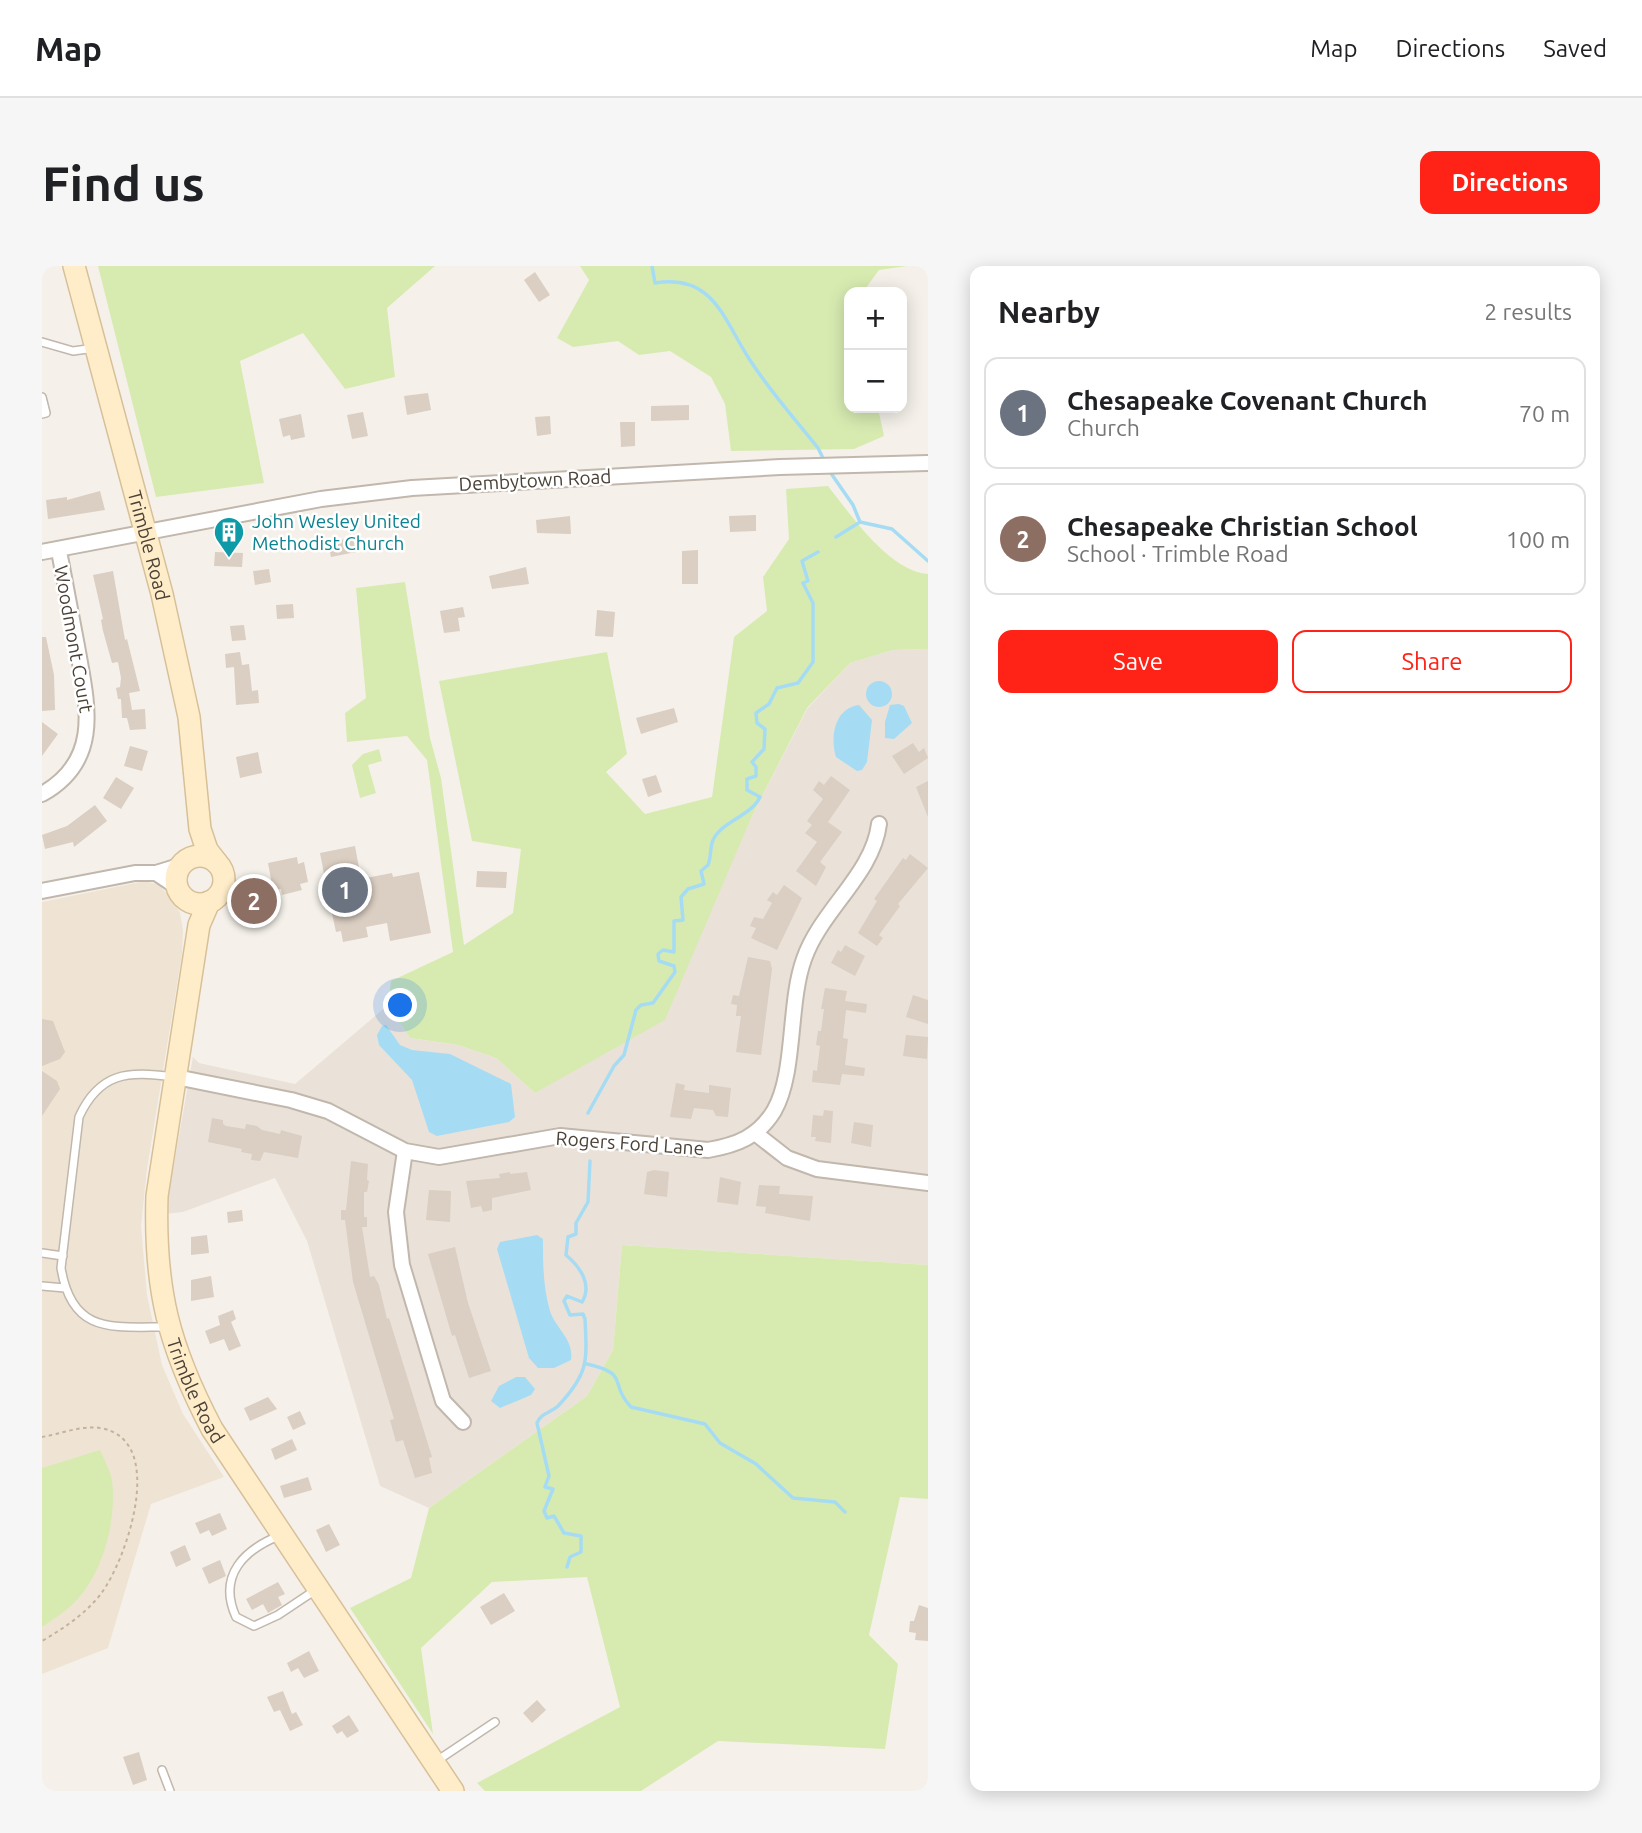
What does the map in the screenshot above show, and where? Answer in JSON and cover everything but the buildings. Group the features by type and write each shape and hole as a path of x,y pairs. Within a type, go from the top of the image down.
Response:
{"street":[{"name":"Trimble Road","path":"74,266 183,684 195,761 200,829 207,850 217,863"},
{"name":"Dembytown Road","path":"42,552 59,551 321,499 412,488 818,466 928,463"},
{"name":"Woodmont Court","path":"42,794 73,767 83,748 88,728 86,699 59,551"},
{"name":"Rogers Ford Lane","path":"176,1077 291,1100 328,1111 405,1151 439,1157 560,1136 708,1150 730,1146 755,1133 775,1108 782,1090 797,981 805,957 819,927 876,845 879,824"},
{"name":"Trimble Road","path":"185,862 200,829"},
{"path":"42,891 122,875 156,873 202,856 217,863 222,869 224,885 216,898 201,904 156,873"},
{"path":"185,862 176,879 199,925"},
{"name":"Trimble Road","path":"209,902 199,925 157,1196 156,1237 168,1327 186,1379 212,1429 453,1791"},
{"path":"755,1133 787,1158 817,1169 928,1183"},
{"path":"405,1151 396,1212 402,1265 443,1401 463,1422"}],"lane":[{"path":"42,342 73,351 96,347"},
{"path":"42,397 46,413 42,414"},
{"path":"168,1327 104,1326 85,1318 74,1307 65,1288 63,1256 79,1117 87,1100 100,1087 126,1073 176,1077"},
{"path":"42,1253 63,1256"},
{"path":"42,1286 65,1288"},
{"path":"282,1534 249,1550 236,1569 231,1581 230,1597 236,1617 254,1626 278,1615 319,1588"},
{"path":"435,1763 495,1722"},
{"path":"162,1770 170,1791"}],"path":[{"path":"42,1437 92,1428 116,1434 130,1449 136,1493 129,1540 106,1587 78,1618 42,1641"}],"shaded area":[{"path":"928,649 928,1265 622,1245 613,1350 587,1396 429,1508 380,1486 307,1241 275,1178 183,1212 165,1214 193,1057 199,1063 295,1084 388,1005 410,1038 458,1045 496,1058 535,1093 752,816 807,709 850,663 893,650"},
{"path":"145,881 159,885 173,901 180,913 183,930 182,954 147,1169 141,1226 147,1295 162,1365 183,1414 224,1477 151,1504 108,1648 42,1674 42,902"}],"green space":[{"path":"98,266 435,266 387,308 395,377 345,389 303,333 240,361 264,483 156,497"},
{"path":"580,266 907,266 879,270 867,287 844,287 844,413 879,413 884,436 854,449 731,451 725,404 711,377 670,351 639,355 618,341 573,347 557,338 589,280"},
{"path":"828,486 859,526 885,552 913,571 928,574 928,649 893,650 850,663 807,708 752,816 665,1020 535,1093 496,1058 458,1045 410,1038 388,1005 391,981 453,952 427,760 407,736 347,742 345,713 366,698 356,588 405,582 430,738 441,778 464,945 513,913 521,849 472,841 439,681 607,652 627,754 606,772 645,814 712,797 734,637 767,611 763,577 789,539 786,489"},
{"path":"379,749 382,761 368,765 376,793 360,798 352,765 363,754"},
{"path":"622,1245 928,1265 928,1499 900,1497 869,1635 898,1664 885,1749 718,1741 641,1791 485,1791 477,1783 620,1707 587,1577 492,1582 421,1648 433,1734 350,1608 411,1578 429,1508 587,1396 613,1350"},
{"path":"100,1450 111,1476 113,1496 106,1547 83,1593 69,1608 42,1627 42,1468"}],"water":[{"path":"879,681 888,685 892,694 888,703 879,707 870,703 866,694 870,685"},
{"path":"859,705 872,720 867,762 862,770 857,771 836,757 834,733 844,712"},
{"path":"890,705 904,706 912,723 894,739 885,738 885,722"},
{"path":"386,1025 400,1045 412,1050 450,1054 511,1084 515,1117 509,1122 437,1136 429,1132 412,1080 379,1045 377,1035 382,1026"},
{"path":"537,1235 543,1239 543,1266 550,1311 570,1346 571,1353 571,1360 554,1368 538,1368 529,1358 497,1249 500,1242"},
{"path":"516,1377 525,1377 535,1389 531,1395 500,1408 491,1401 499,1386"}],"waterway":[{"path":"652,266 655,283 675,282 690,285 714,302 756,369 818,448 825,462"},
{"path":"828,469 853,505 860,522 892,529 928,561"},
{"path":"836,537 860,522"},
{"path":"588,1113 614,1066 624,1055 636,1010 641,1005 653,1003 675,972 674,966 659,961 658,954 663,950 674,952 674,921 683,920 681,897 688,889 704,884 701,871 708,865 715,836 727,824 750,810 760,797 747,790 747,779 756,776 756,767 752,762 764,749 765,729 757,723 756,713 769,704 777,688 798,683 813,662 813,603 803,583 808,581 802,561 818,552"},
{"path":"567,1567 570,1557 581,1552 581,1536 564,1533 554,1516 547,1518 544,1511 553,1489 545,1487 549,1476 537,1423 568,1395 584,1366 585,1319 583,1314 570,1315 564,1301 567,1296 582,1302 585,1295 583,1276 576,1264 566,1255 568,1237 576,1234 576,1223 588,1202 590,1161"},
{"path":"587,1364 614,1376 624,1399 631,1407 705,1424 720,1443 756,1464 793,1498 835,1502 845,1512"}],"place":[{"name":"John Wesley United Methodist Church","path":"229,559"},
{"name":"Chesapeake Covenant Church","path":"345,890"},
{"name":"Chesapeake Christian School","path":"254,901"}]}
